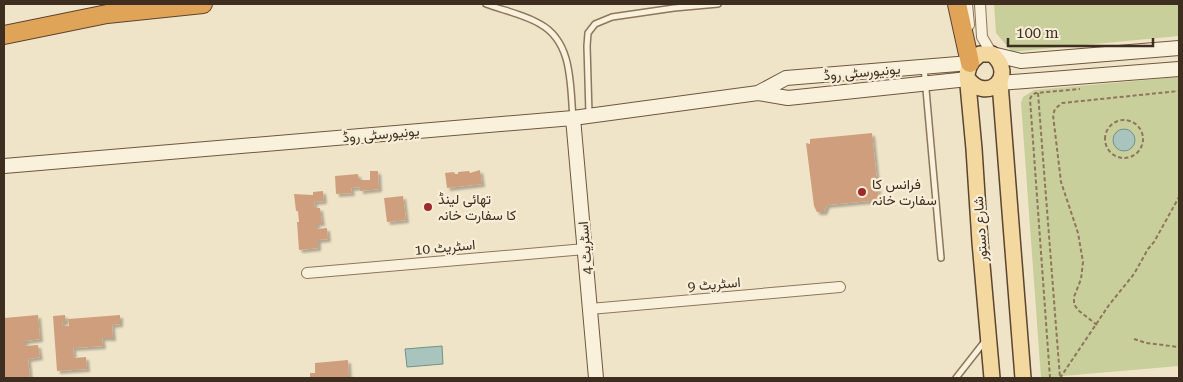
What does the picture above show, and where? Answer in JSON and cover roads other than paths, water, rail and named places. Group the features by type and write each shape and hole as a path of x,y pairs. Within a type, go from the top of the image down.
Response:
{"highway":[{"path":"4,35 107,14 203,4"},
{"path":"957,4 970,67"},
{"path":"4,23 32,21 57,24"}],"main road":[{"path":"1000,83 994,87 980,88 972,84 970,67 980,54 992,54 1000,63 1002,76 1000,83 1023,378"},
{"name":"شارع دستور","path":"970,67 992,378"}],"street":[{"name":"شارع دستور","path":"967,4 970,67"},
{"path":"980,4 982,37 992,54 1021,61 1179,48"},
{"path":"1049,59 1051,79"},
{"name":"یونیورسٹی روڈ","path":"758,94 786,78 924,66 970,67"},
{"name":"یونیورسٹی روڈ","path":"4,166 573,118 758,94 788,98 926,84 970,67"},
{"path":"1000,83 1179,69"},
{"name":"اسٹریٹ 4","path":"573,118 596,378"},
{"name":"اسٹریٹ 10","path":"307,273 585,249"},
{"name":"اسٹریٹ 9","path":"590,309 840,287"}],"lane":[{"path":"486,4 540,24 553,34 563,47 568,64 573,118"},
{"path":"589,116 587,46 588,33 595,24 612,17 718,4"},
{"path":"924,66 941,258"},
{"path":"956,378 989,336"}],"water":[{"path":"1124,129 1132,132 1135,140 1132,148 1124,151 1116,148 1113,140 1116,132"},
{"path":"442,346 443,364 407,367 405,349"}],"place":[{"name":"فرانس کا سفارت خانہ","path":"862,192"},
{"name":"تھائی لینڈ کا سفارت خانہ","path":"428,207"}]}
